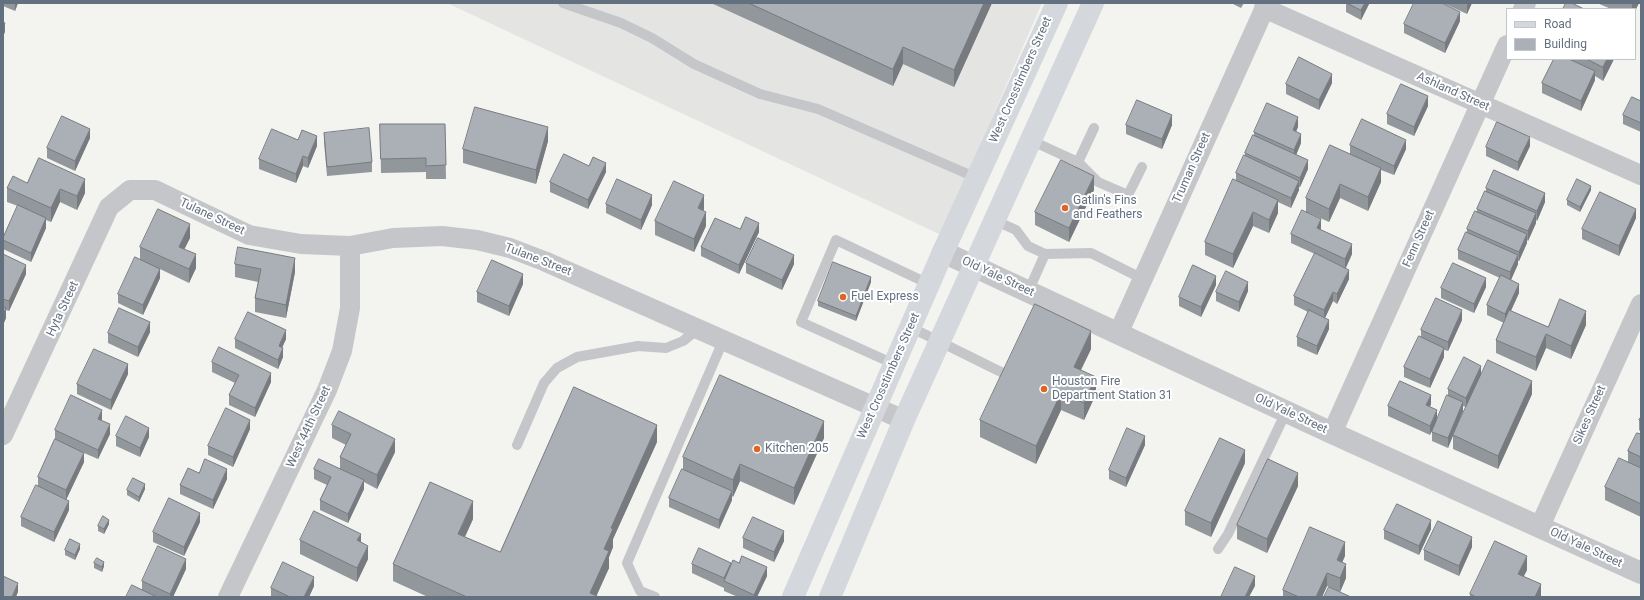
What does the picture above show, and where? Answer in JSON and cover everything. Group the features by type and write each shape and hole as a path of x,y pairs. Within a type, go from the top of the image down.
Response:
{"main road":[{"name":"West Crosstimbers Street","path":"793,597 943,252 1057,3"},
{"path":"830,597 904,420 1093,3"}],"street":[{"name":"Ashland Street","path":"1266,5 1481,104 1641,175"},
{"name":"Truman Street","path":"1118,334 1266,5"},
{"name":"Fenn Street","path":"1332,433 1506,47"},
{"name":"Tulane Street","path":"130,190 155,190 249,235 301,244 350,246 393,238 442,236 477,240 510,248 544,261 904,420"},
{"name":"Hyta Street","path":"3,435 109,207 130,190"},
{"name":"West 44th Street","path":"228,597 327,390 342,351 350,308 350,246"},
{"name":"Old Yale Street","path":"943,252 1286,412 1641,573"},
{"name":"Sikes Street","path":"1540,526 1641,304"}],"lane":[{"path":"563,3 621,23 652,38 694,64 760,94 818,109 977,178"},
{"path":"1078,162 1094,128"},
{"path":"1030,140 1078,162 1098,182 1128,195 1142,167"},
{"path":"994,220 1016,230 1028,246 1045,254 1091,253 1143,279"},
{"path":"894,364 801,322 836,240 929,284"},
{"path":"1028,292 1045,254"},
{"path":"910,327 1003,373"},
{"path":"517,445 544,383 557,368 577,357 638,346 666,348 683,341 698,330"},
{"path":"655,597 640,591 627,563 723,341"},
{"path":"1218,549 1228,534 1286,412"}],"shaded area":[{"path":"447,3 1042,3 941,235"}],"building":[{"path":"749,3 984,3 954,70 903,47 893,69"},
{"path":"1347,3 1365,3 1361,10"},
{"path":"1414,3 1442,3 1460,12 1445,43 1404,24"},
{"path":"1566,3 1572,3 1582,8 1564,8"},
{"path":"1299,57 1332,74 1319,100 1286,84"},
{"path":"1554,60 1571,60 1595,71 1581,101 1542,83"},
{"path":"1589,60 1606,60 1603,67"},
{"path":"1401,84 1428,96 1414,127 1387,114"},
{"path":"1632,97 1641,101 1641,123 1623,115"},
{"path":"1137,100 1172,115 1162,139 1126,125"},
{"path":"1267,103 1298,117 1293,130 1301,134 1294,150 1254,132"},
{"path":"475,107 548,127 536,170 463,149"},
{"path":"62,116 90,129 75,161 47,148"},
{"path":"1362,119 1406,140 1394,166 1350,145"},
{"path":"1497,122 1530,137 1518,162 1486,147"},
{"path":"380,124 445,124 446,165 426,166 426,158 381,159"},
{"path":"369,128 372,162 327,167 324,133"},
{"path":"272,129 298,140 302,130 317,136 308,158 303,156 296,174 259,159"},
{"path":"1253,135 1308,160 1300,178 1245,153"},
{"path":"1330,145 1381,168 1368,197 1340,184 1329,209 1306,198"},
{"path":"564,154 589,166 593,157 606,163 588,200 550,182"},
{"path":"1244,155 1299,181 1291,198 1236,173"},
{"path":"39,158 85,179 77,196 60,189 51,208 7,188 13,176 27,183"},
{"name":"Gatlin's Fins and Feathers","path":"1061,160 1094,176 1069,228 1035,212"},
{"path":"1494,170 1545,193 1537,211 1486,188"},
{"path":"617,179 652,195 641,220 606,204"},
{"path":"1233,179 1278,200 1269,220 1253,212 1233,254 1205,242"},
{"path":"1577,179 1591,186 1580,207 1567,200"},
{"path":"674,181 704,195 698,208 706,212 694,239 655,221"},
{"path":"1485,191 1536,213 1528,231 1477,209"},
{"path":"1600,192 1636,209 1619,246 1582,229"},
{"path":"18,205 46,218 31,253 3,240"},
{"path":"158,209 190,224 179,247 196,254 189,269 140,247"},
{"path":"1302,210 1321,219 1317,228 1352,244 1345,259 1291,234"},
{"path":"1475,211 1527,234 1519,252 1467,229"},
{"path":"746,217 759,223 739,265 701,247 715,218 740,229"},
{"path":"1466,232 1518,255 1510,272 1458,250"},
{"path":"758,238 794,255 782,280 746,263"},
{"path":"238,247 295,258 286,305 255,298 261,269 235,264"},
{"path":"1315,253 1349,270 1337,294 1333,292 1324,310 1294,296"},
{"path":"3,254 26,265 9,301 3,299"},
{"path":"135,257 160,269 143,305 118,294"},
{"path":"492,260 523,274 509,306 477,292"},
{"name":"Fuel Express","path":"833,262 871,277 856,316 818,301"},
{"path":"1453,263 1486,278 1474,304 1441,288"},
{"path":"1193,265 1216,276 1201,307 1179,297"},
{"path":"1226,271 1248,282 1239,302 1216,292"},
{"path":"1501,275 1519,284 1505,314 1487,305"},
{"path":"1436,298 1462,310 1448,342 1421,330"},
{"path":"1560,299 1586,311 1571,346 1546,334 1536,357 1496,340 1509,310 1548,327"},
{"name":"Houston Fire Department Station 31","path":"1035,304 1091,331 1074,367 1096,377 1084,403 1061,393 1036,446 980,420"},
{"path":"3,307 6,308 3,315"},
{"path":"119,308 150,322 138,347 108,333"},
{"path":"1309,310 1329,320 1317,346 1297,337"},
{"path":"248,312 286,330 279,346 283,348 278,360 235,339"},
{"path":"1419,336 1444,348 1430,379 1404,367"},
{"path":"219,347 271,373 255,408 229,395 239,375 212,362"},
{"path":"94,349 128,364 111,400 77,384"},
{"path":"1464,357 1481,366 1466,398 1448,389"},
{"path":"1488,360 1532,381 1498,456 1453,435"},
{"name":"Kitchen 205","path":"720,375 824,421 794,488 740,464 733,480 683,457"},
{"path":"1400,381 1431,395 1426,405 1437,410 1430,426 1388,406"},
{"path":"574,387 657,425 611,528 613,529 604,549 609,551 590,593 599,597 467,597 393,564 430,482 473,501 458,534 500,552"},
{"path":"71,395 102,410 98,419 110,424 98,450 55,430"},
{"path":"1447,395 1463,402 1448,438 1432,432"},
{"path":"226,408 250,420 233,457 208,446"},
{"path":"339,411 395,439 377,475 340,457 351,434 332,425"},
{"path":"126,416 149,428 140,448 116,436"},
{"path":"1127,428 1145,436 1126,478 1109,470"},
{"path":"1637,433 1641,434 1641,457 1628,451"},
{"path":"1220,438 1245,450 1211,523 1185,511"},
{"path":"55,439 84,453 66,490 38,477"},
{"path":"1619,458 1641,468 1641,504 1605,487"},
{"path":"205,459 227,469 213,500 180,485 188,468 199,473"},
{"path":"319,459 364,480 348,514 320,500 331,477 314,469"},
{"path":"1268,459 1298,473 1267,539 1237,525"},
{"path":"682,469 732,491 719,520 669,498"},
{"path":"133,478 145,484 139,497 127,490"},
{"path":"36,485 69,501 54,532 21,517"},
{"path":"169,498 200,513 184,547 153,532"},
{"path":"1397,504 1431,520 1419,546 1384,530"},
{"path":"314,511 361,534 357,540 368,546 357,568 300,540"},
{"path":"103,516 109,520 104,529 98,526"},
{"path":"753,517 784,531 774,552 743,538"},
{"path":"1438,521 1472,537 1459,566 1424,550"},
{"path":"1310,527 1345,542 1337,560 1346,564 1340,578 1327,573 1316,597 1299,597 1283,590"},
{"path":"70,539 80,544 75,555 65,550"},
{"path":"1495,541 1527,556 1518,574 1541,584 1535,597 1476,597 1470,594"},
{"path":"158,546 186,559 170,594 142,581"},
{"path":"699,548 731,563 724,578 692,564"},
{"path":"742,556 767,567 754,595 724,581 733,560 739,563"},
{"path":"97,558 104,562 102,567 94,563"},
{"path":"283,562 314,577 304,597 290,597 271,588"},
{"path":"1235,567 1255,576 1245,597 1221,597"},
{"path":"3,576 18,583 12,597 3,597"},
{"path":"132,585 157,597 126,597"},
{"path":"1329,587 1351,597 1324,597"}],"place":[{"name":"Gatlin's Fins and Feathers","path":"1065,208"},
{"name":"Fuel Express","path":"843,297"},
{"name":"Houston Fire Department Station 31","path":"1044,389"},
{"name":"Kitchen 205","path":"757,449"}]}
